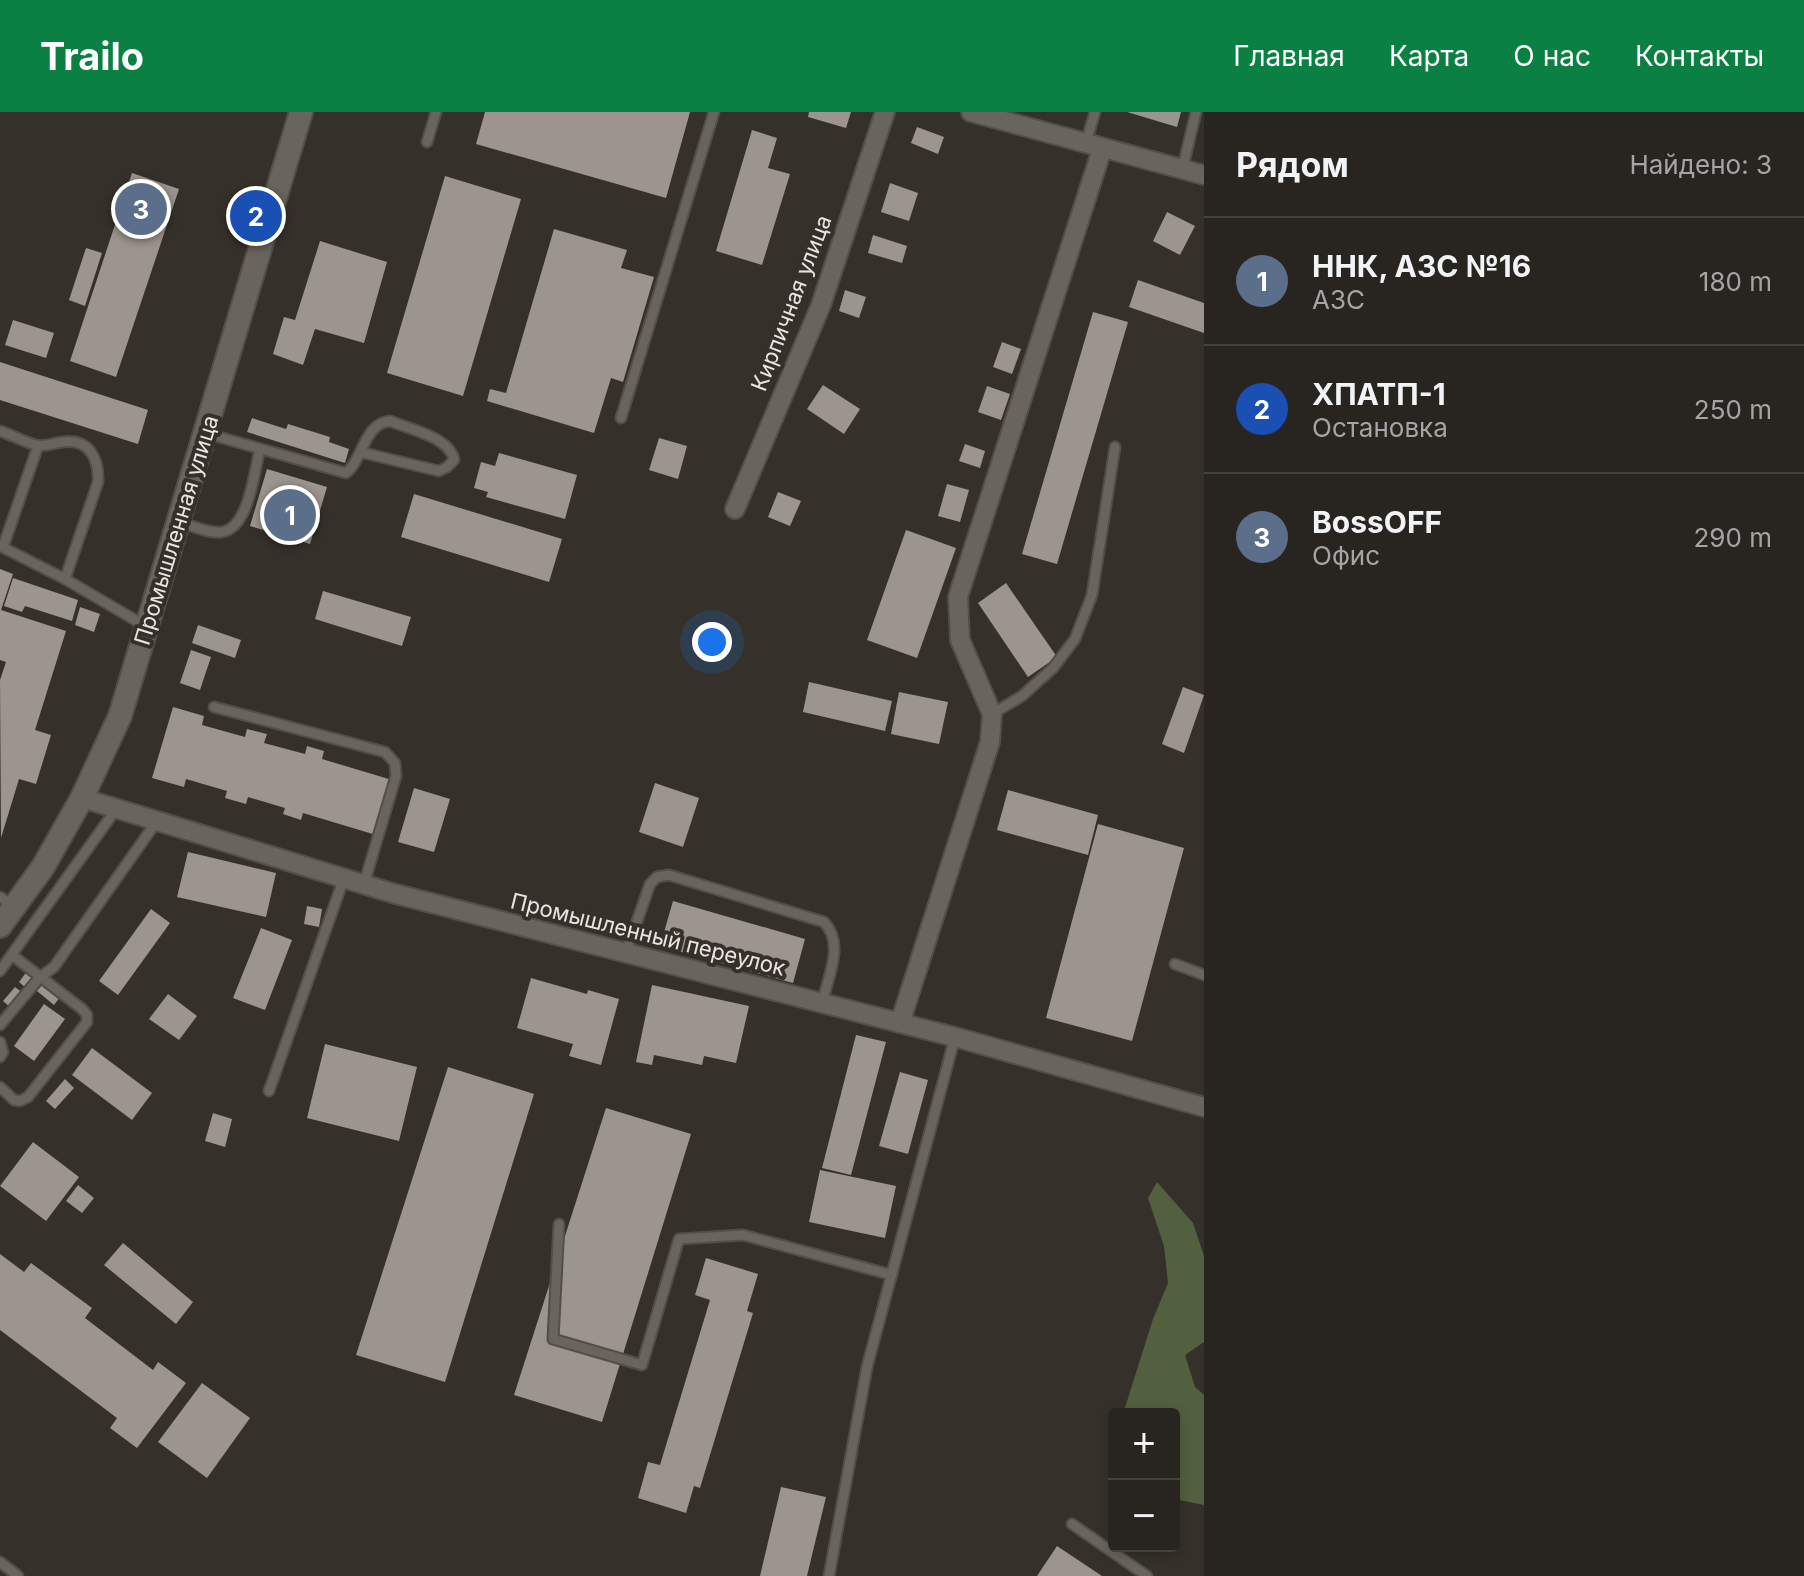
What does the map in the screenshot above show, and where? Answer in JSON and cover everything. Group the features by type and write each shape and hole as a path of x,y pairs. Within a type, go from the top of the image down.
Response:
{"street":[{"name":"Промышленная улица","path":"0,926 7,902 43,867 82,798 120,716 301,112"},
{"name":"Кирпичная улица","path":"735,509 821,305 885,112"},
{"path":"971,112 1204,175"},
{"path":"900,1023 990,742 992,714 960,640 958,597 1094,147"},
{"name":"Промышленный переулок","path":"82,798 364,884 955,1037 1204,1107"}],"lane":[{"path":"427,142 436,112"},
{"path":"621,418 714,112"},
{"path":"1094,147 1095,112"},
{"path":"1182,171 1196,112"},
{"path":"205,433 343,473 349,472 360,452 374,428 381,422 390,421 446,444 454,460 439,471 360,452"},
{"path":"0,431 38,446 66,441 81,443 94,453 99,468 98,482 65,579"},
{"path":"38,446 2,546 147,627"},
{"path":"992,714 1022,696 1053,668 1075,639 1092,595 1115,447"},
{"path":"178,522 220,533 233,528 243,518 260,449"},
{"path":"214,707 385,752 395,763 396,776 364,884"},
{"path":"0,971 117,808"},
{"path":"0,1025 40,977 54,967 157,821"},
{"path":"626,953 650,884 657,877 669,875 824,922 833,931 836,944 822,1003"},
{"path":"269,1091 344,878"},
{"path":"0,1087 14,1100 28,1097 87,1022 87,1015 82,1009 12,955"},
{"path":"1175,964 1204,975"},
{"path":"829,1576 867,1367 955,1037"},
{"path":"0,1042 3,1052 0,1057"},
{"path":"559,1224 553,1339 642,1365 679,1239 743,1235 892,1275"},
{"path":"1072,1524 1147,1576"},
{"path":"0,1562 18,1576"}],"green space":[{"path":"1157,1182 1193,1223 1204,1256 1204,1342 1185,1355 1195,1387 1204,1395 1204,1505 1180,1500 1180,1408 1125,1408 1153,1319 1168,1283 1164,1246 1148,1198"}],"building":[{"path":"485,112 690,112 666,198 476,144"},
{"path":"809,112 851,112 846,128 808,117"},
{"path":"1127,112 1181,112 1177,127"},
{"path":"917,127 944,137 938,154 911,143"},
{"path":"752,130 777,138 768,168 790,174 762,265 716,251"},
{"path":"132,173 179,189 116,377 70,361"},
{"path":"445,176 521,199 463,396 387,373"},
{"path":"890,183 918,193 909,221 881,212"},
{"path":"1167,212 1195,226 1180,255 1153,241"},
{"path":"554,229 627,250 621,268 654,277 623,382 611,378 594,433 487,401 490,389 506,393"},
{"path":"873,235 907,246 902,263 868,253"},
{"path":"320,241 387,262 364,343 315,329 303,365 273,354 284,317 295,320"},
{"path":"86,248 102,253 85,306 69,300"},
{"path":"1138,280 1204,303 1204,333 1129,307"},
{"path":"845,290 866,297 859,318 839,311"},
{"path":"1093,312 1128,322 1057,564 1022,554"},
{"path":"13,320 54,333 46,358 5,345"},
{"path":"1002,342 1021,349 1012,374 993,367"},
{"path":"0,362 148,410 138,444 0,400"},
{"path":"823,385 860,409 844,434 807,409"},
{"path":"987,386 1010,394 1001,420 978,412"},
{"path":"252,418 286,429 288,424 330,437 329,442 349,449 345,463 247,432"},
{"path":"659,438 687,446 678,479 649,470"},
{"path":"965,444 985,451 980,468 959,461"},
{"path":"499,453 577,475 565,519 486,497 488,492 474,488 481,462 495,466"},
{"path":"267,469 327,487 310,544 250,526"},
{"path":"947,484 969,490 960,522 938,516"},
{"path":"778,492 801,501 790,526 768,517"},
{"path":"414,494 562,539 549,582 401,537"},
{"path":"906,530 956,548 917,658 867,640"},
{"path":"0,569 13,574 1,610 66,631 35,730 51,735 36,784 19,779 1,838 0,680 6,662 0,660"},
{"path":"13,578 78,600 72,621 25,606 22,612 4,606"},
{"path":"1006,583 1057,657 1028,677 978,603"},
{"path":"323,591 411,617 402,646 315,619"},
{"path":"80,607 100,614 94,632 75,625"},
{"path":"198,625 241,640 235,658 192,643"},
{"path":"191,650 211,657 200,690 180,683"},
{"path":"809,682 892,701 885,731 803,712"},
{"path":"1183,687 1204,695 1184,753 1162,744"},
{"path":"899,692 948,702 939,744 891,734"},
{"path":"173,707 204,716 202,725 245,737 247,729 267,734 264,743 305,754 307,746 324,751 322,759 392,780 376,835 303,813 301,820 283,814 285,808 248,797 246,804 225,798 227,791 186,779 184,787 152,778"},
{"path":"655,783 699,798 683,847 639,832"},
{"path":"414,788 450,799 434,852 398,842"},
{"path":"1008,790 1098,815 1088,855 997,830"},
{"path":"1098,824 1184,848 1132,1041 1046,1018"},
{"path":"188,852 276,873 266,917 177,897"},
{"path":"673,901 805,939 793,983 660,946"},
{"path":"307,906 322,909 319,927 304,924"},
{"path":"151,909 170,923 118,995 99,981"},
{"path":"261,928 292,940 265,1010 233,998"},
{"path":"28,970 36,976 26,988 19,982"},
{"path":"531,978 587,994 588,990 619,999 601,1065 569,1056 573,1044 517,1028"},
{"path":"44,983 60,997 54,1005 37,991"},
{"path":"652,985 749,1006 736,1063 704,1056 702,1065 654,1055 652,1065 636,1062"},
{"path":"15,987 23,993 11,1008 3,1001"},
{"path":"168,994 197,1016 179,1040 149,1019"},
{"path":"44,1004 65,1019 34,1061 14,1046"},
{"path":"856,1035 886,1042 851,1175 822,1168"},
{"path":"325,1044 417,1067 399,1141 307,1118"},
{"path":"92,1048 152,1093 132,1120 72,1075"},
{"path":"448,1067 534,1094 445,1382 356,1355"},
{"path":"900,1072 928,1080 908,1154 879,1146"},
{"path":"65,1079 74,1088 55,1109 46,1101"},
{"path":"606,1108 691,1134 602,1422 514,1395"},
{"path":"213,1113 232,1119 225,1147 205,1141"},
{"path":"33,1142 79,1177 46,1221 0,1186"},
{"path":"820,1170 896,1186 885,1238 809,1222"},
{"path":"78,1185 94,1198 82,1213 66,1201"},
{"path":"123,1243 193,1302 176,1324 104,1265"},
{"path":"0,1254 24,1272 31,1263 92,1308 85,1318 153,1370 158,1362 186,1383 137,1448 110,1428 117,1418 0,1330"},
{"path":"706,1258 758,1274 747,1311 753,1313 700,1488 694,1486 686,1513 638,1498 648,1462 660,1465 710,1300 695,1295"},
{"path":"202,1383 250,1418 207,1478 158,1442"},
{"path":"781,1487 826,1497 807,1576 760,1576"},
{"path":"1057,1546 1102,1576 1037,1576"}],"place":[{"name":"BossOFF","path":"141,209"},
{"name":"ХПАТП-1","path":"256,216"},
{"name":"ННК, АЗС №16","path":"290,515"}]}
